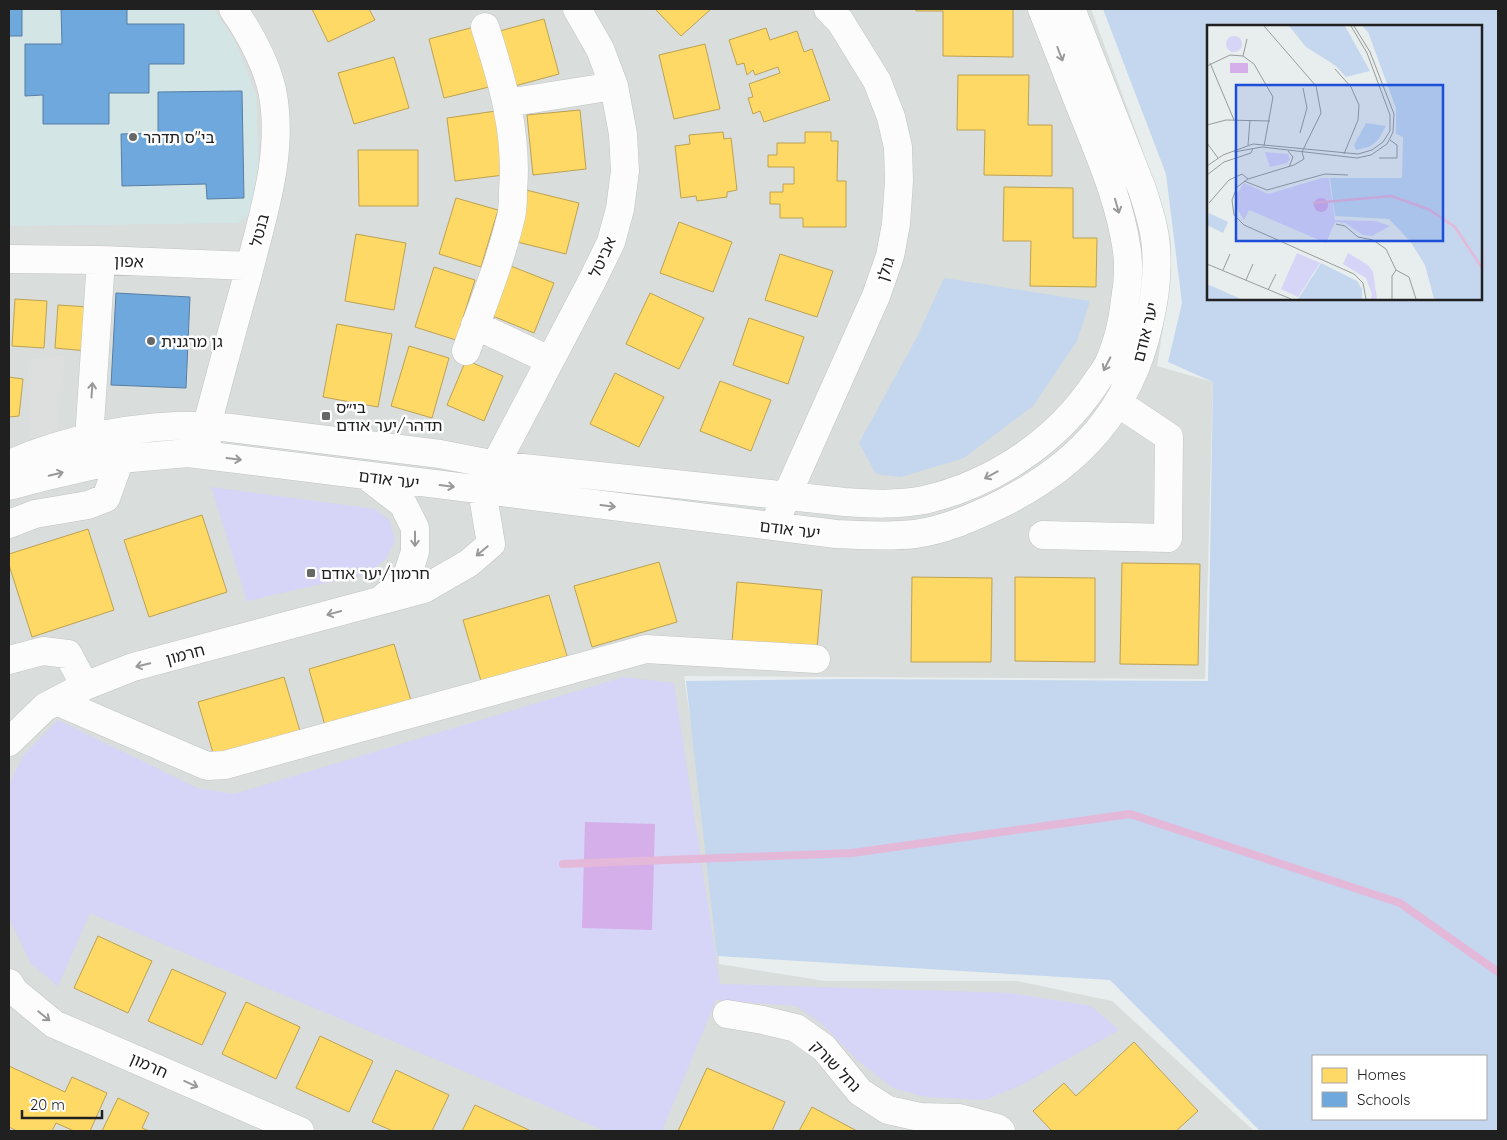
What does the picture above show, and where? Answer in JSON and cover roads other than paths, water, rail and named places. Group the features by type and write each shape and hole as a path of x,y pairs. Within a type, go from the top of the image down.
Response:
{"street":[{"name":"בנטל","path":"206,456 207,425 265,208 273,161 276,122 272,91 263,58 233,9"},
{"name":"אביטל","path":"482,490 593,279 611,242 620,209 624,170 623,134 614,86 600,49 577,9"},
{"name":"גולן","path":"773,526 876,296 890,256 896,224 899,181 898,146 891,117 877,81 840,21 828,9"},
{"name":"יער אודם","path":"9,464 55,446 126,431 155,427 207,425 440,454 496,465 786,497 887,505 923,500 957,490 1019,459 1048,438 1072,415 1108,366 1117,341 1124,308 1128,279 1127,252 1122,223 1108,176 1042,9"},
{"name":"יער אודם","path":"9,486 51,474 120,460 188,453 836,534 878,536 916,534 950,526 980,514 1016,497 1049,476 1097,434 1134,375 1145,342 1153,307 1157,277 1156,247 1151,217 1142,189 1071,9"},
{"path":"466,351 499,259 512,215 515,174 513,131 503,82 485,27"},
{"path":"507,103 614,86"},
{"name":"אפון","path":"9,259 101,260 250,266"},
{"path":"89,439 101,260"},
{"path":"475,325 549,360"},
{"path":"1043,535 1168,538 1169,437 1118,403"},
{"path":"9,524 35,514 88,505 106,498 120,460"},
{"name":"חרמון","path":"367,476 402,504 415,528 415,552 406,579 379,601"},
{"name":"חרמון","path":"9,742 45,707 85,686 133,667 424,589 469,563 491,544 482,490"},
{"path":"56,701 207,766 216,766 646,649 816,659"},
{"path":"9,660 43,651 68,654 85,686"},
{"name":"חרמון","path":"9,983 14,991 54,1024 300,1131"},
{"name":"נחל שורק","path":"727,1014 796,1028 824,1048 860,1092 888,1110 920,1117 959,1118 997,1128 1001,1131"}],"waterway":[{"path":"563,864 852,853 1130,814 1400,903 1498,972"}],"place":[{"name":"בי\"ס תדהר","path":"133,137"},
{"name":"גן מרגנית","path":"151,341"},
{"name":"בי״ס תדהר/יער אודם","path":"326,416"},
{"name":"חרמון/יער אודם","path":"311,573"}]}
